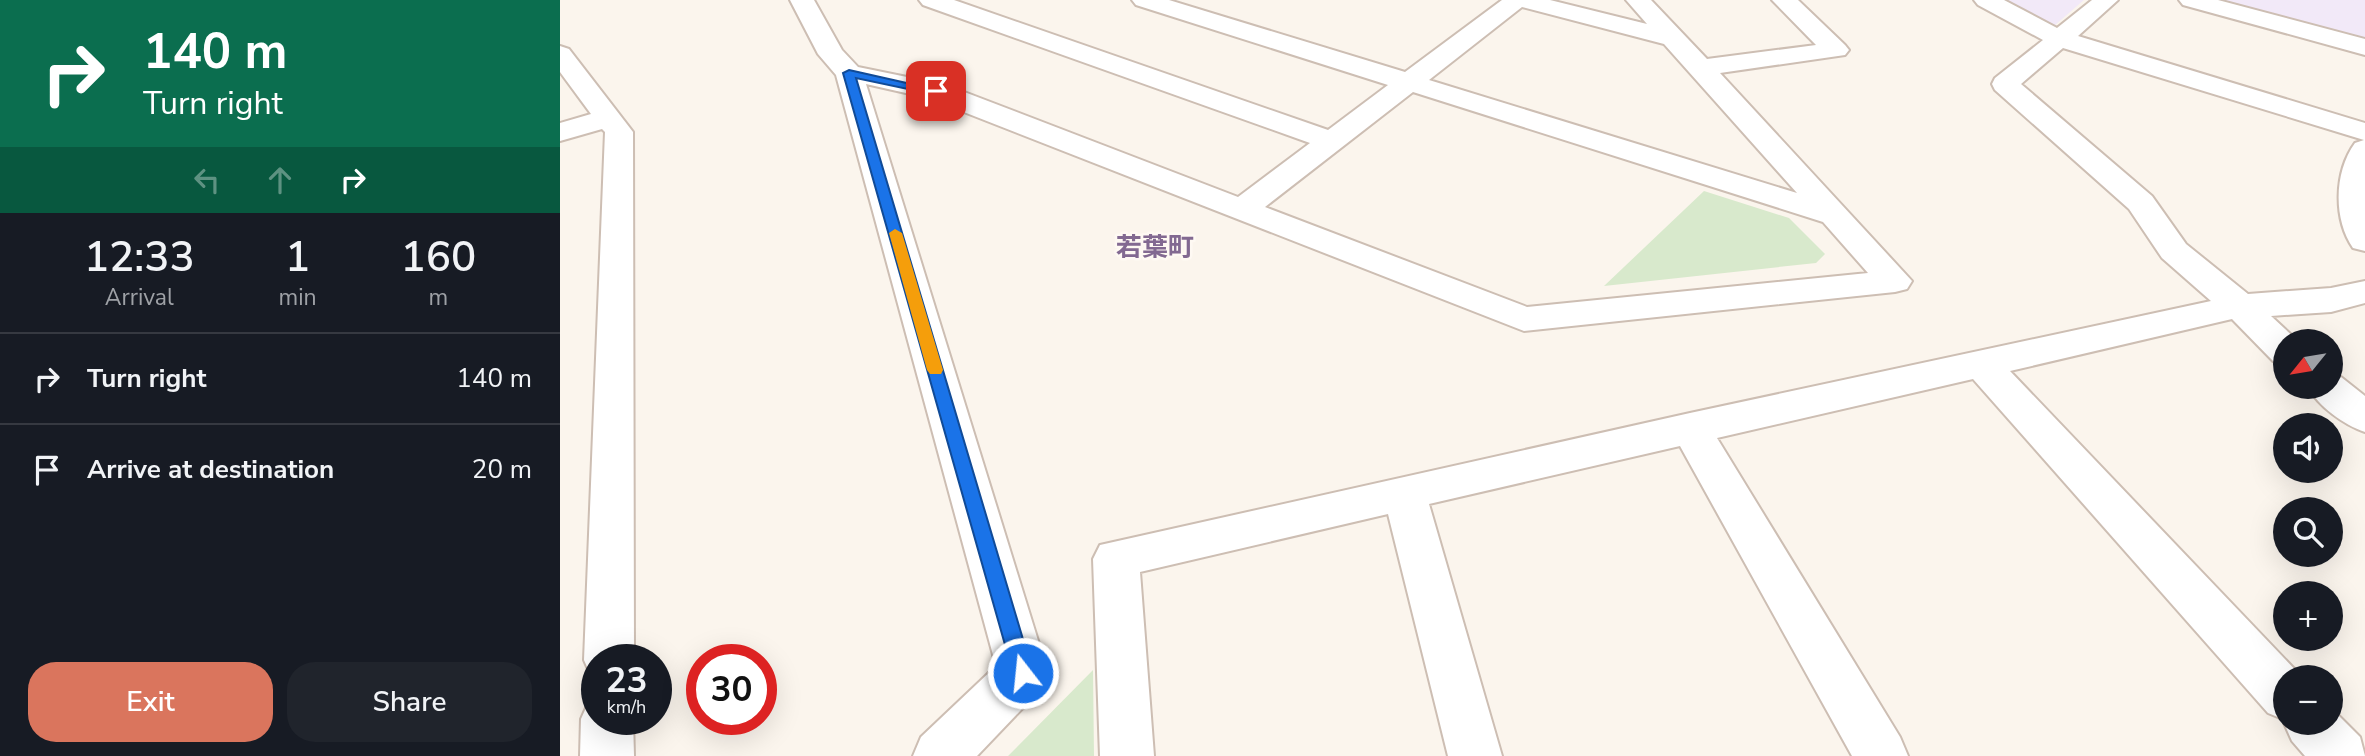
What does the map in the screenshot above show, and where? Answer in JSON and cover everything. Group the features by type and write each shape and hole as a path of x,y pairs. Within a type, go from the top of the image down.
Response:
{"street":[{"path":"802,0 831,54 849,73 1023,673 940,756"},
{"path":"931,0 1333,141"},
{"path":"1144,0 1835,215"},
{"path":"1243,208 1517,0"},
{"path":"1522,0 1672,38"},
{"path":"849,73 936,91 1524,319 1895,281 1638,0"},
{"path":"1700,68 1836,50 1784,0"},
{"path":"1986,0 2060,38 2365,132"},
{"path":"2106,0 2005,84 2141,203 2175,251 2240,306 2273,339"},
{"path":"2191,0 2365,47"},
{"path":"560,54 619,132 609,644"},
{"path":"560,132 608,118"},
{"path":"2365,149 2359,164 2354,213 2365,241"},
{"path":"1127,756 1116,559 2240,306 2331,300 2365,292"},
{"path":"1981,364 2273,682"},
{"path":"2343,399 2365,417"},
{"path":"1690,428 1881,756"},
{"path":"1404,493 1475,756"},
{"path":"607,735 607,756"},
{"path":"2321,735 2341,756"}],"shaded area":[{"path":"1997,0 2084,0 2054,26"},
{"path":"2213,0 2365,0 2365,39 2351,38"}],"green space":[{"path":"1704,191 1789,218 1825,254 1816,263 1604,286"},
{"path":"1093,670 1094,756 1008,756"}],"slow traffic":[{"path":"895,233 935,370"}],"district":[{"name":"若葉町","path":"1155,247"}],"route":[{"path":"936,91 849,73 1023,673"}]}
